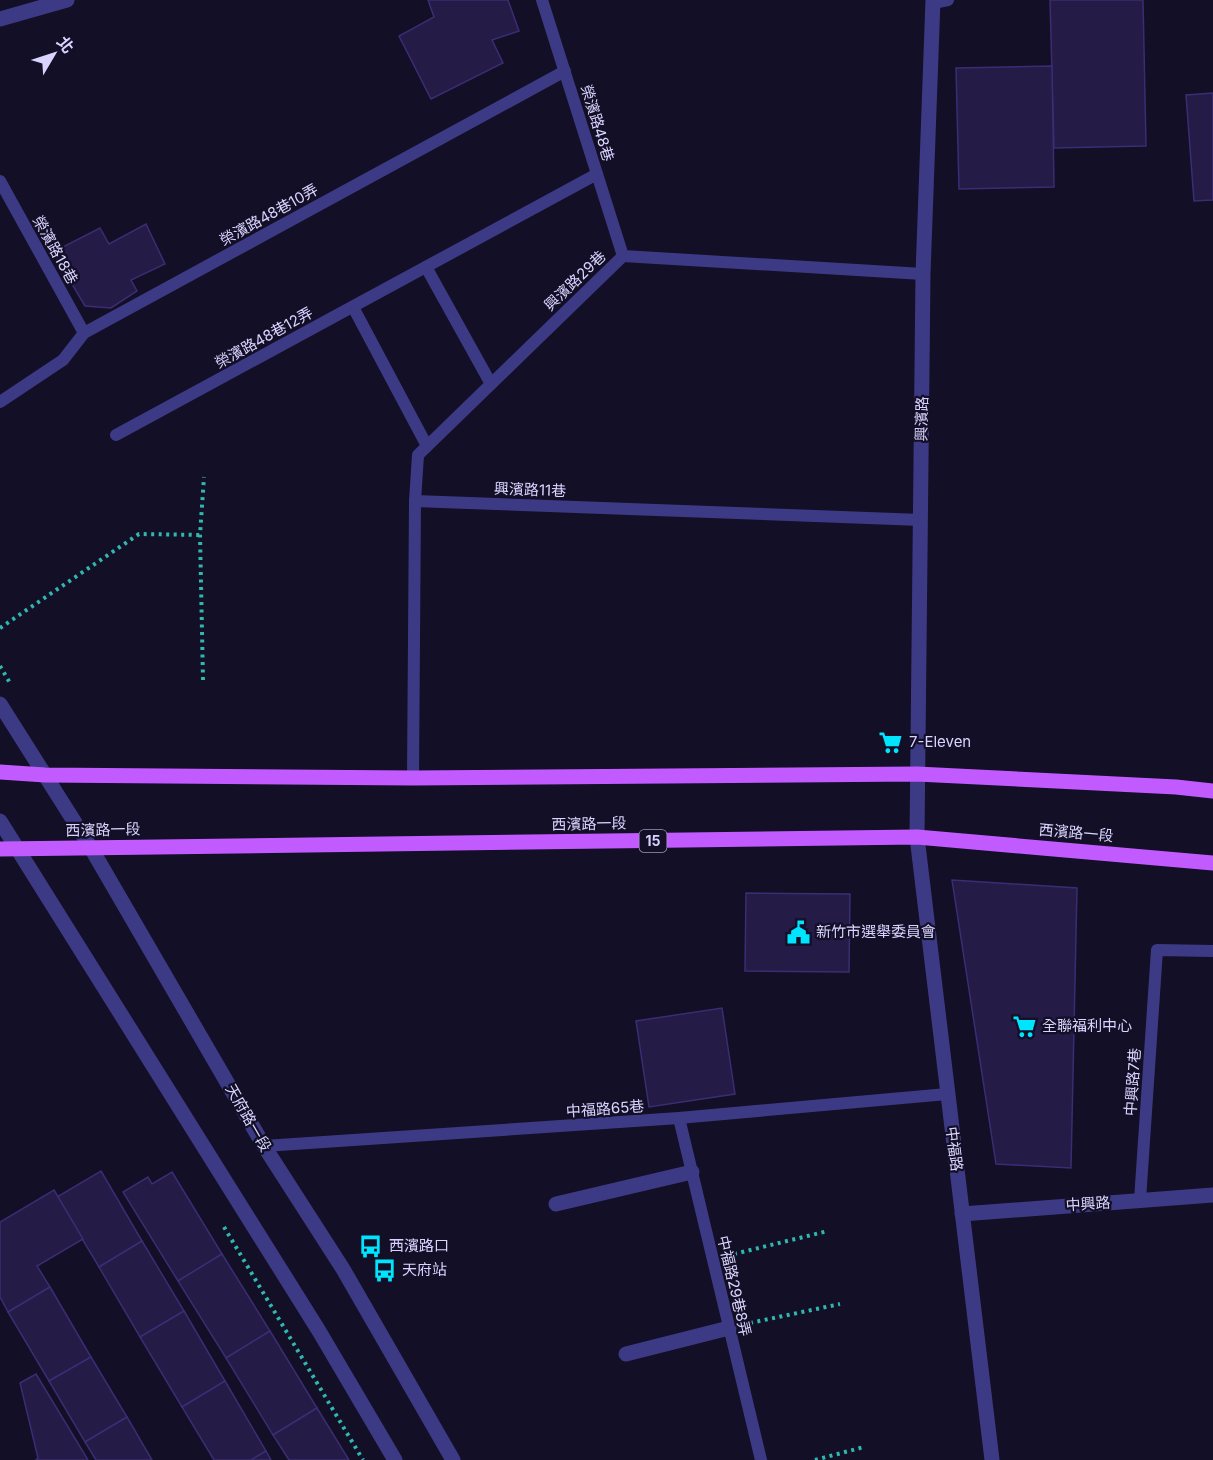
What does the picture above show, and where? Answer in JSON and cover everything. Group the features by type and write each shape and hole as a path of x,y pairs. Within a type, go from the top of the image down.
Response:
{"main road":[{"path":"0,772 45,775 413,778 917,774 1176,787 1213,791"},
{"name":"西濱路一段","path":"0,849 917,837 1213,863"}],"street":[{"path":"0,19 66,0"},
{"name":"興濱路","path":"917,837 923,274 938,1"},
{"name":"天府路一段","path":"0,704 91,848 264,1146 343,1269 453,1460"},
{"path":"0,821 319,1331 395,1460"},
{"name":"中福路","path":"917,837 992,1460"},
{"path":"555,1204 692,1172"},
{"name":"中興路","path":"962,1214 1213,1195"},
{"path":"626,1354 729,1328"}],"lane":[{"name":"榮濱路48巷","path":"543,0 623,256"},
{"name":"榮濱路48巷10弄","path":"0,402 63,360 84,333 565,71"},
{"name":"榮濱路48巷12弄","path":"116,435 597,174"},
{"name":"榮濱路18巷","path":"0,181 84,333"},
{"name":"興濱路29巷","path":"415,501 418,454 623,256 923,274"},
{"path":"426,267 491,384"},
{"path":"353,307 427,446"},
{"path":"413,778 415,501"},
{"name":"興濱路11巷","path":"415,501 921,520"},
{"name":"中興路7巷","path":"1140,1200 1157,950 1213,951"},
{"name":"中福路65巷","path":"264,1146 679,1118 947,1094"},
{"name":"中福路29巷8弄","path":"679,1118 760,1460"}],"path":[{"path":"203,680 200,536 204,477"},
{"path":"0,628 139,534 200,536"},
{"path":"713,1259 828,1231"},
{"path":"729,1328 840,1304"},
{"path":"815,1460 864,1447"}],"building":[{"path":"428,0 508,0 519,31 492,40 503,63 431,99 399,36 434,17"},
{"path":"1050,0 1143,0 1146,146 1054,148"},
{"path":"1052,66 1054,187 959,189 956,68"},
{"path":"1213,93 1213,200 1194,201 1186,95"},
{"path":"146,224 165,264 131,280 137,291 111,308 85,306 53,252 100,228 109,244"},
{"name":"全聯福利中心","path":"952,880 1077,888 1071,1168 996,1164"},
{"name":"新竹市選舉委員會","path":"746,893 850,894 849,972 745,971"},
{"path":"722,1008 735,1094 649,1107 636,1021"},
{"path":"101,1171 142,1241 99,1267 57,1197"},
{"path":"172,1172 222,1254 178,1281 123,1192 148,1177 152,1184"},
{"path":"54,1190 83,1239 37,1266 50,1287 8,1312 0,1297 0,1222"},
{"path":"142,1241 184,1311 140,1337 99,1267"},
{"path":"222,1254 270,1331 226,1358 178,1281"},
{"path":"50,1287 91,1357 49,1381 8,1312"},
{"path":"184,1311 225,1381 182,1407 140,1337"},
{"path":"270,1331 317,1408 273,1435 226,1358"},
{"path":"91,1357 127,1417 85,1442 49,1381"},
{"path":"36,1374 88,1460 36,1460 38,1458 20,1383"},
{"path":"225,1381 266,1451 251,1460 214,1460 182,1407"},
{"path":"317,1408 349,1460 289,1460 273,1435"},
{"path":"127,1417 152,1460 96,1460 85,1442"},
{"path":"266,1451 271,1460 251,1460"}],"place":[{"name":"7-Eleven","path":"891,742"},
{"name":"新竹市選舉委員會","path":"798,932"},
{"name":"全聯福利中心","path":"1024,1026"},
{"name":"西濱路口","path":"371,1246"},
{"name":"天府站","path":"384,1270"}]}
